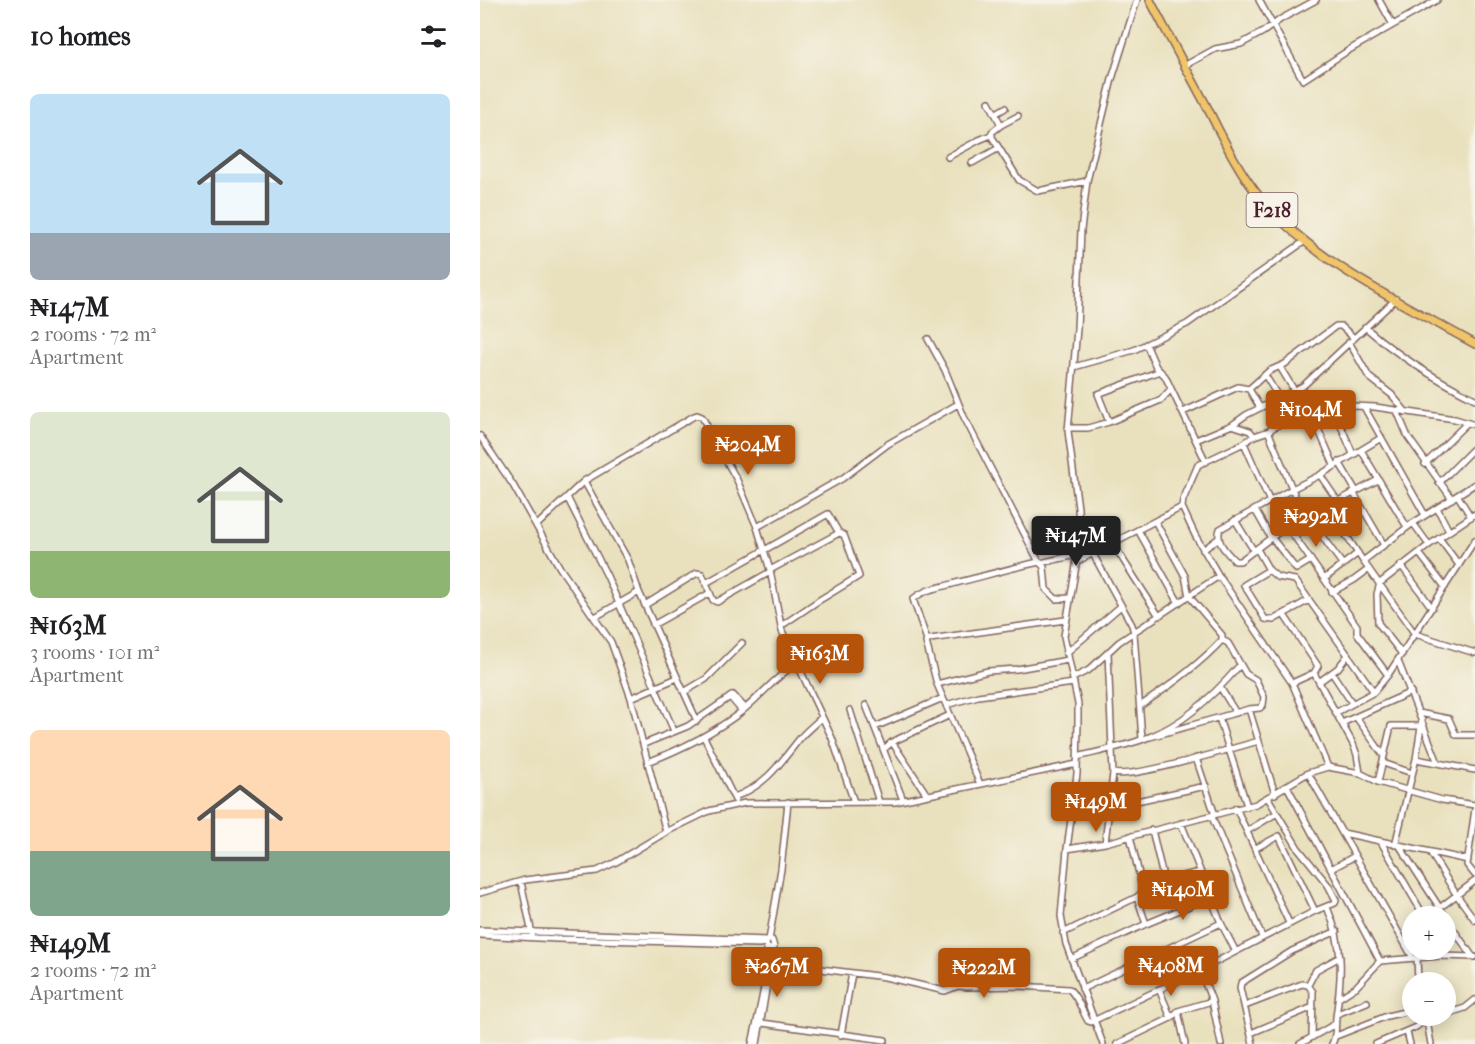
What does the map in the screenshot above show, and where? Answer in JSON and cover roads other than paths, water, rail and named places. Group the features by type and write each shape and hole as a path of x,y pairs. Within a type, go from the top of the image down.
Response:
{"main road":[{"name":"F218","path":"1150,0 1246,178 1262,199 1305,241 1345,271 1475,344"}],"street":[{"path":"1103,1044 1071,959 1063,933 1061,916 1077,760 1078,704 1064,636 1076,562 1079,525 1068,428 1074,367 1081,231 1087,181 1112,79 1137,0"},
{"path":"1259,0 1303,80 1425,3 1437,0"},
{"path":"1184,66 1215,49 1241,44 1316,0"},
{"path":"1379,0 1393,25"},
{"path":"989,102 1001,125"},
{"path":"995,114 1005,108"},
{"path":"948,157 992,135 1001,125 1018,116"},
{"path":"992,135 1019,180 1038,191 1087,181"},
{"path":"972,163 999,148"},
{"path":"1074,367 1146,344 1197,318 1305,241"},
{"path":"1196,440 1232,425 1246,415 1303,386 1396,299"},
{"path":"1249,389 1272,369 1280,367 1336,326 1341,326 1351,340 1369,377 1392,395 1406,412"},
{"path":"1365,327 1390,350 1440,381 1475,399"},
{"path":"928,339 945,370 958,404 1039,563 1044,567 1048,591 1055,595 1056,599 1070,598"},
{"path":"1146,344 1160,372 1165,375 1206,462"},
{"path":"1280,367 1294,390"},
{"path":"1109,422 1098,394 1160,372"},
{"path":"1264,375 1279,398"},
{"path":"1183,412 1238,387 1249,389 1260,408"},
{"path":"1068,428 1088,428 1109,422 1161,400 1171,389"},
{"path":"757,527 834,483 888,444 958,404"},
{"path":"1332,405 1353,454"},
{"path":"1328,767 1292,683 1219,576 1203,550 1182,507 1196,468 1309,408 1332,405 1364,407 1455,419 1475,425"},
{"path":"1364,407 1425,515"},
{"path":"1309,408 1337,464 1384,545"},
{"path":"1397,411 1408,437 1425,464 1439,483 1473,515 1401,565 1380,583 1377,594 1378,623 1402,654"},
{"path":"537,525 584,481 647,442 698,415 702,417 737,480 757,527 770,571 781,626 832,738 854,802"},
{"path":"1425,464 1467,423"},
{"path":"1232,425 1250,431 1254,436"},
{"path":"1269,430 1292,489 1308,518 1343,565"},
{"path":"480,436 513,485 560,568 611,642 632,699 666,832"},
{"path":"1378,480 1337,500 1308,518 1287,526 1240,561 1235,561 1227,553 1219,538 1220,529 1320,476 1382,438"},
{"path":"1244,443 1272,501 1287,526 1357,626 1357,633 1388,675"},
{"path":"1439,483 1475,447"},
{"path":"1361,450 1407,527"},
{"path":"1320,476 1337,500"},
{"path":"584,481 628,560 653,626 697,721"},
{"path":"1363,561 1407,527 1475,484"},
{"path":"567,497 619,603 674,731"},
{"path":"1327,506 1415,634 1475,653"},
{"path":"1076,562 1182,507"},
{"path":"1437,508 1449,531"},
{"path":"1256,510 1271,538 1296,569 1311,560"},
{"path":"706,583 826,514 839,533 844,535 859,576 781,626"},
{"path":"1235,520 1269,570 1280,578 1295,580 1374,692"},
{"path":"1140,706 1212,652 1222,640 1222,635 1189,596 1185,576 1155,521"},
{"path":"1413,523 1429,545"},
{"path":"980,784 937,684 926,644 927,640 913,599 924,591 989,573 1072,556 1074,526 1079,525"},
{"path":"1138,530 1179,603"},
{"path":"645,605 697,573 702,574 714,602 719,602 839,533"},
{"path":"1203,550 1219,538"},
{"path":"1439,538 1459,565"},
{"path":"1336,712 1374,692 1388,675 1475,540"},
{"path":"1113,544 1159,616"},
{"path":"1419,552 1445,588"},
{"path":"1324,579 1358,553"},
{"path":"1093,554 1134,633 1142,739"},
{"path":"1401,565 1432,608"},
{"path":"1332,592 1369,569"},
{"path":"1269,570 1244,585 1265,619 1270,621 1284,615 1309,600"},
{"path":"946,705 978,696 1073,680 1089,670 1134,633 1219,576"},
{"path":"595,617 639,592"},
{"path":"653,626 710,593"},
{"path":"1066,653 1121,606"},
{"path":"1284,615 1318,666 1314,674 1292,683"},
{"path":"927,640 1065,620"},
{"path":"480,893 521,882 597,871 709,811 737,804 903,800 1077,760 1142,739 1249,709 1260,708 1264,697 1256,680 1246,674 1228,643 1222,640"},
{"path":"684,692 706,679 742,643"},
{"path":"1106,843 1113,773 1108,653"},
{"path":"1319,682 1338,668 1348,655"},
{"path":"937,684 988,671 1017,669 1068,660"},
{"path":"1398,661 1438,763"},
{"path":"648,762 704,738 744,709 779,675 797,663"},
{"path":"1150,737 1179,720 1220,687 1240,665"},
{"path":"1338,668 1344,666 1358,670"},
{"path":"1332,673 1352,703"},
{"path":"1314,674 1358,755 1360,773"},
{"path":"632,699 678,678"},
{"path":"1220,687 1236,713"},
{"path":"1342,723 1411,692"},
{"path":"644,744 697,721 730,697 744,709"},
{"path":"875,727 943,698"},
{"path":"866,705 903,800"},
{"path":"1249,709 1275,794"},
{"path":"850,710 879,802"},
{"path":"884,750 892,742 950,715"},
{"path":"734,797 763,782 775,771 803,735 822,717"},
{"path":"1356,717 1384,756"},
{"path":"1219,718 1247,806"},
{"path":"1378,782 1392,725 1421,720 1449,719 1456,735 1475,735"},
{"path":"1421,720 1416,759 1397,845 1437,906"},
{"path":"704,738 737,804"},
{"path":"1113,773 1120,775 1259,741"},
{"path":"892,742 927,795"},
{"path":"1196,758 1213,816 1262,937"},
{"path":"1416,759 1475,770"},
{"path":"1383,763 1412,773"},
{"path":"1067,849 1106,843 1256,804 1308,773 1328,767 1360,773 1378,782 1475,807 1468,860 1468,868 1475,875"},
{"path":"1308,773 1402,936"},
{"path":"1109,807 1206,786"},
{"path":"1287,786 1380,960"},
{"path":"821,969 885,977 945,991 958,986 1069,989 1075,994 1088,1021 1095,1020 1200,970 1289,923 1335,903 1336,900 1328,885 1303,855 1268,798"},
{"path":"752,1044 782,869 788,802"},
{"path":"1236,808 1289,923"},
{"path":"1247,831 1277,813"},
{"path":"1181,823 1221,923 1235,950"},
{"path":"1152,830 1164,882"},
{"path":"1343,833 1468,860"},
{"path":"1130,836 1143,891"},
{"path":"1256,849 1279,836 1315,911"},
{"path":"1381,842 1418,906"},
{"path":"1430,852 1475,920"},
{"path":"1331,869 1355,856"},
{"path":"1063,933 1137,897 1143,891 1164,882 1200,872"},
{"path":"1442,906 1475,881"},
{"path":"521,882 532,936"},
{"path":"1137,897 1146,924"},
{"path":"1071,959 1211,897"},
{"path":"1327,907 1337,931 1340,957 1336,1035 1332,1044"},
{"path":"1082,989 1221,923"},
{"path":"480,930 532,936 759,945 769,943"},
{"path":"1253,1044 1240,988 1241,983 1292,951 1337,931"},
{"path":"1456,932 1474,957"},
{"path":"480,936 769,943"},
{"path":"757,1044 762,1023 769,943"},
{"path":"759,945 767,955"},
{"path":"1159,953 1173,982"},
{"path":"1456,955 1474,957"},
{"path":"1308,985 1316,970 1340,957"},
{"path":"1339,998 1356,987 1380,960 1402,959"},
{"path":"1200,970 1212,1001 1221,1044"},
{"path":"841,1035 852,973"},
{"path":"1245,1006 1302,984 1308,985 1313,992 1312,1037"},
{"path":"1159,989 1171,1018"},
{"path":"1456,1011 1465,1008 1475,1000"},
{"path":"1117,1044 1171,1018 1178,1011 1212,1001"},
{"path":"1337,1014 1367,1002"},
{"path":"1251,1033 1313,1007"},
{"path":"1178,1011 1183,1043"},
{"path":"1336,1035 1402,1013"},
{"path":"762,1023 885,1040"},
{"path":"1300,1044 1335,1024"},
{"path":"1376,1044 1407,1032 1415,1026"},
{"path":"1428,1026 1431,1044"},
{"path":"1407,1032 1410,1044"},
{"path":"1133,1036 1136,1044"}]}
